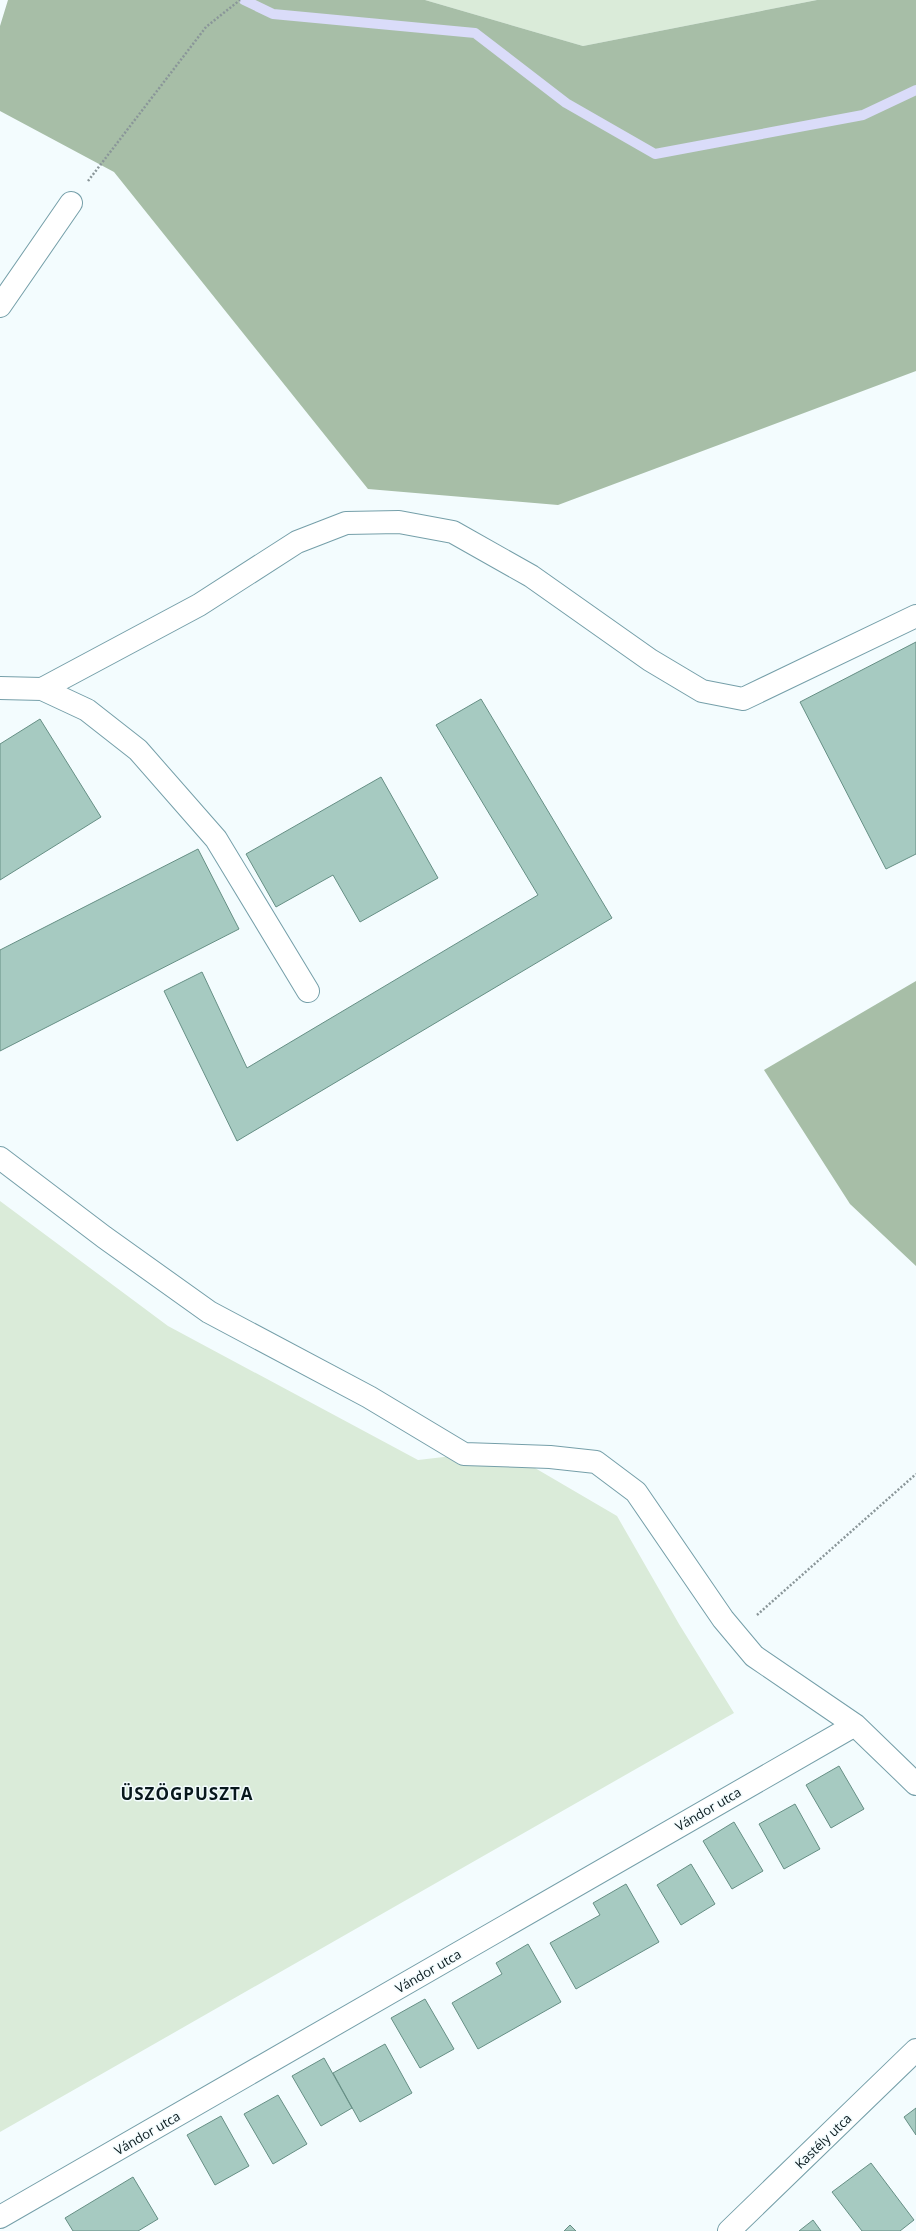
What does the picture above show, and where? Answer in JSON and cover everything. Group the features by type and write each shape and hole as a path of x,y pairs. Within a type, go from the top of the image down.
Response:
{"street":[{"path":"0,306 71,203"},
{"path":"42,689 199,604 297,542 346,523 399,522 453,532 531,576 650,660 702,692 743,699 916,616"},
{"path":"0,688 42,689 87,710 138,750 216,839 308,991"},
{"path":"0,1158 104,1238 209,1312 368,1397 464,1454 550,1457 596,1462 636,1492 735,1634 754,1656 855,1725 916,1784"},
{"name":"Vándor utca","path":"0,2217 855,1725"},
{"name":"Kastély utca","path":"729,2231 916,2050"}],"path":[{"path":"71,203 206,27 240,0"},
{"path":"735,1634 916,1474"}],"green space":[{"path":"8,0 425,0 583,46 817,0 916,0 916,371 558,505 368,489 114,172 0,111 0,26"},
{"path":"425,0 817,0 583,46"},
{"path":"916,981 916,1266 850,1204 764,1070"},
{"path":"0,1201 168,1326 418,1460 504,1450 617,1516 679,1624 734,1713 0,2132"}],"building":[{"path":"916,642 916,854 886,869 800,702"},
{"path":"481,699 612,918 237,1141 164,991 202,972 247,1068 538,895 436,725"},
{"path":"40,719 101,817 0,880 0,744"},
{"path":"381,777 438,878 360,922 333,875 276,907 246,854"},
{"path":"198,849 239,929 0,1051 0,950"},
{"path":"839,1766 864,1809 831,1828 806,1785"},
{"path":"795,1804 820,1849 784,1869 759,1824"},
{"path":"734,1822 763,1871 732,1889 703,1841"},
{"path":"691,1864 715,1904 681,1925 657,1885"},
{"path":"626,1884 659,1942 576,1989 550,1943 600,1915 593,1903"},
{"path":"528,1944 561,2002 478,2049 452,2003 502,1974 496,1963"},
{"path":"425,1999 454,2049 420,2068 391,2018"},
{"path":"385,2044 412,2093 360,2122 333,2073"},
{"path":"324,2058 352,2108 321,2126 292,2076"},
{"path":"278,2095 307,2144 273,2164 244,2114"},
{"path":"916,2108 916,2135 904,2117"},
{"path":"221,2116 249,2166 215,2185 187,2135"},
{"path":"871,2163 914,2220 900,2231 862,2231 832,2192"},
{"path":"133,2177 158,2219 138,2231 73,2231 65,2218"},
{"path":"813,2220 821,2231 799,2231"},
{"path":"570,2225 576,2231 564,2231"}],"waterway":[{"path":"244,0 273,14 475,33 566,103 655,154 863,115 916,90"}],"district":[{"name":"ÜSZÖGPUSZTA","path":"187,1793"}]}
